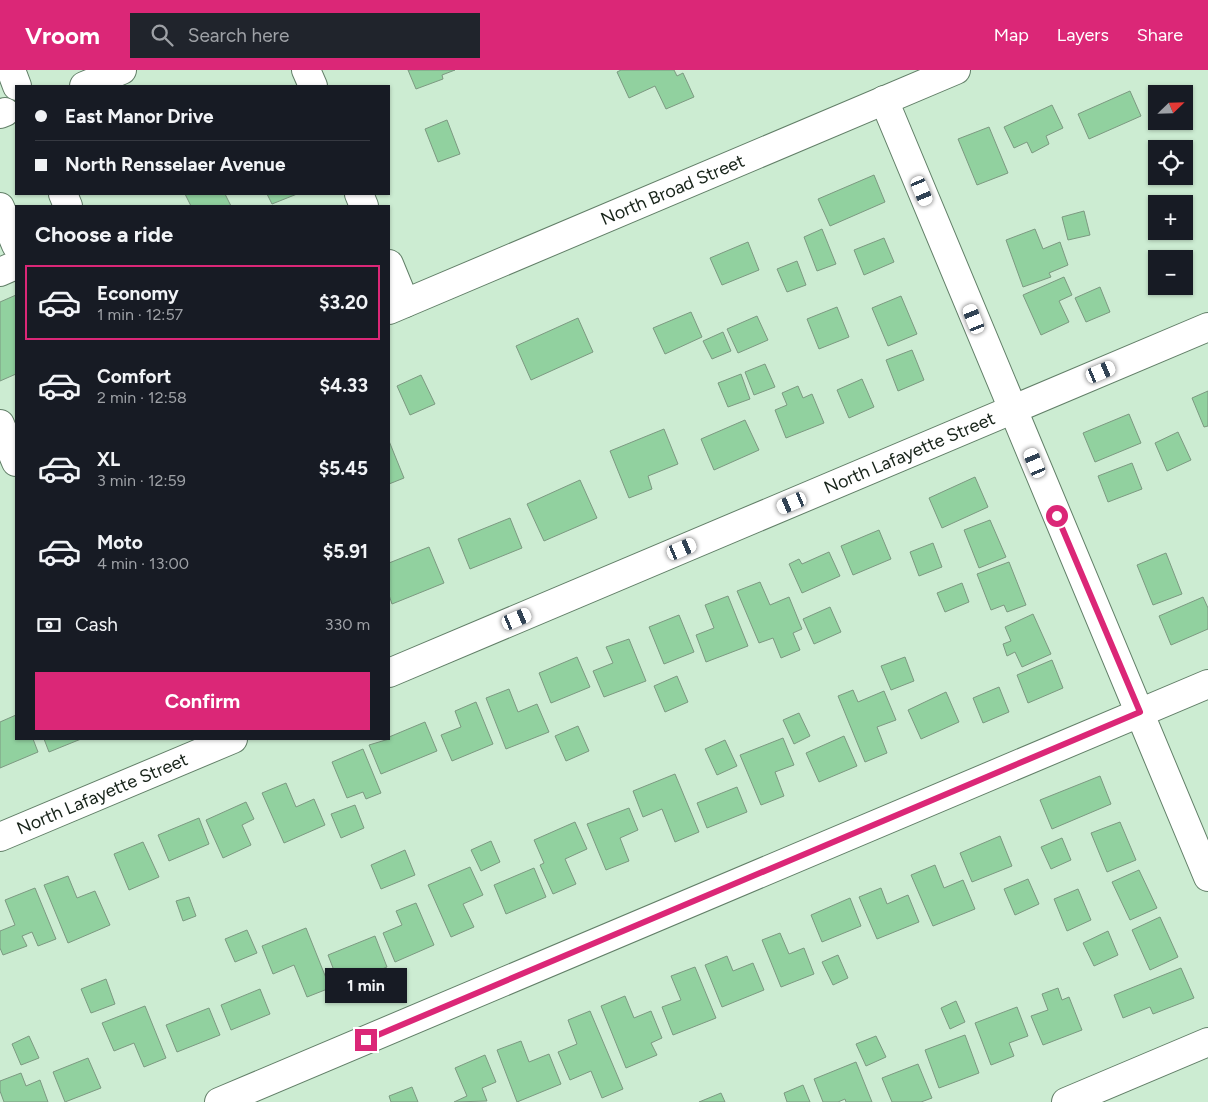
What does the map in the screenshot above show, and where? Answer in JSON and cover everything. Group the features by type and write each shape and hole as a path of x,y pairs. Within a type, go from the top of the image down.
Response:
{"street":[{"path":"11,70 17,85"},
{"path":"86,85 122,70"},
{"path":"306,70 313,85"},
{"name":"North Broad Street","path":"397,306 956,70"},
{"path":"884,100 1208,877"},
{"path":"0,207 15,243"},
{"path":"0,272 15,265"},
{"path":"390,269 397,306"},
{"name":"North Lafayette Street","path":"390,673 1208,327"},
{"path":"0,424 15,460"},
{"path":"0,474 15,467"},
{"path":"219,1102 1208,684"},
{"name":"North Lafayette Street","path":"0,837 231,740"},
{"path":"1066,1102 1208,1042"}],"building":[{"path":"408,70 455,70 442,75 443,79 416,89"},
{"path":"621,70 674,70 677,76 683,73 694,97 666,109 655,86 629,98 617,72"},
{"path":"1130,91 1141,116 1089,139 1078,114"},
{"path":"1052,105 1063,128 1046,136 1049,144 1032,153 1027,142 1014,148 1004,127"},
{"path":"447,120 460,154 438,162 425,129"},
{"path":"989,127 1008,173 977,185 958,139"},
{"path":"874,175 885,202 830,226 818,199"},
{"path":"186,195 226,195 230,205 190,205"},
{"path":"268,195 294,195 272,204"},
{"path":"1084,211 1090,235 1068,240 1062,217"},
{"path":"822,229 836,264 817,271 804,237"},
{"path":"1035,229 1043,249 1060,242 1068,265 1049,273 1051,277 1023,287 1006,240"},
{"path":"884,238 894,262 864,275 854,250"},
{"path":"748,242 759,270 722,285 710,258"},
{"path":"797,261 806,285 787,292 777,269"},
{"path":"1064,277 1072,295 1059,301 1069,322 1041,335 1023,295"},
{"path":"1100,287 1110,312 1086,322 1075,298"},
{"path":"15,295 15,374 0,381 0,302"},
{"path":"901,296 917,334 888,346 872,308"},
{"path":"837,307 849,337 819,349 807,319"},
{"path":"691,312 702,337 665,354 653,328"},
{"path":"757,316 768,340 738,353 727,329"},
{"path":"578,318 593,352 531,380 516,346"},
{"path":"723,332 731,351 712,359 703,341"},
{"path":"912,350 924,380 898,391 886,360"},
{"path":"765,364 775,387 754,395 745,372"},
{"path":"741,374 750,399 728,407 718,383"},
{"path":"421,375 435,404 410,415 397,386"},
{"path":"862,379 874,407 849,418 837,390"},
{"path":"798,386 803,398 812,394 824,423 786,438 775,410 787,405 782,393"},
{"path":"1208,391 1208,426 1204,427 1192,398"},
{"path":"1129,414 1141,443 1095,462 1083,433"},
{"path":"745,420 759,450 714,470 701,439"},
{"path":"664,429 678,464 648,476 652,489 629,498 610,451"},
{"path":"1178,432 1191,460 1167,471 1155,443"},
{"path":"390,443 404,478 390,484"},
{"path":"1132,463 1142,489 1108,502 1098,476"},
{"path":"975,477 988,507 942,528 929,498"},
{"path":"580,480 597,518 544,541 527,504"},
{"path":"510,518 522,548 470,569 458,539"},
{"path":"990,520 1006,557 979,568 964,530"},
{"path":"879,530 891,559 853,575 841,546"},
{"path":"933,543 942,567 919,576 910,552"},
{"path":"429,547 444,583 392,604 390,598 390,563"},
{"path":"829,552 840,576 802,593 789,564 799,559 802,564"},
{"path":"1166,553 1182,594 1153,605 1137,565"},
{"path":"1009,562 1026,605 1007,612 1004,605 991,610 977,574"},
{"path":"760,582 770,605 789,597 802,629 793,633 800,650 781,658 773,638 759,643 737,591"},
{"path":"962,583 969,602 945,612 937,593"},
{"path":"728,596 748,646 706,662 696,635 714,628 705,605"},
{"path":"1203,597 1208,608 1208,629 1171,645 1159,616"},
{"path":"830,607 841,632 814,644 803,619"},
{"path":"1033,614 1051,654 1022,667 1015,652 1007,656 1003,644 1011,641 1005,627"},
{"path":"679,615 694,652 664,664 649,627"},
{"path":"629,639 646,681 604,697 593,671 613,663 606,647"},
{"path":"577,657 590,687 551,703 539,673"},
{"path":"905,657 914,681 891,690 881,666"},
{"path":"1052,660 1063,688 1028,703 1017,675"},
{"path":"677,676 688,702 665,712 654,686"},
{"path":"999,687 1009,712 983,723 973,698"},
{"path":"509,689 518,712 537,704 549,732 506,749 486,698"},
{"path":"853,690 858,702 884,691 896,720 877,727 887,753 865,762 838,696"},
{"path":"946,692 959,722 921,739 908,710"},
{"path":"476,702 493,744 452,761 441,735 461,727 455,711"},
{"path":"799,713 810,736 794,744 783,720"},
{"path":"15,715 15,740 33,740 38,752 0,768 0,722"},
{"path":"425,722 437,751 381,774 369,745 390,740 390,737"},
{"path":"578,726 589,751 566,761 555,736"},
{"path":"844,736 857,766 819,782 806,753"},
{"path":"783,738 794,765 775,772 784,796 761,805 740,755"},
{"path":"44,740 79,740 49,752"},
{"path":"725,740 737,766 717,775 705,749"},
{"path":"363,749 381,793 366,799 363,792 347,798 332,762"},
{"path":"675,774 699,832 675,842 662,809 643,817 633,791"},
{"path":"1100,776 1111,804 1052,829 1040,800"},
{"path":"286,783 296,807 314,799 325,825 284,843 262,793"},
{"path":"737,787 747,812 707,828 697,803"},
{"path":"246,802 254,819 242,825 251,845 223,858 206,820"},
{"path":"355,805 364,828 341,838 331,814"},
{"path":"629,808 638,830 620,838 629,861 606,870 587,824"},
{"path":"199,818 209,844 169,861 158,835"},
{"path":"575,822 587,849 565,859 576,884 553,894 540,865 544,863 534,840"},
{"path":"1120,822 1136,860 1107,872 1091,833"},
{"path":"1000,836 1012,866 972,882 960,853"},
{"path":"1062,838 1071,860 1051,869 1041,847"},
{"path":"491,841 500,862 481,871 471,850"},
{"path":"143,842 159,877 129,890 114,854"},
{"path":"405,850 415,875 381,889 371,865"},
{"path":"935,865 944,888 963,880 975,909 933,926 911,875"},
{"path":"470,867 483,895 463,904 474,927 451,937 428,885"},
{"path":"534,868 546,897 506,914 494,885"},
{"path":"1139,870 1157,908 1130,920 1112,882"},
{"path":"68,876 77,898 95,891 110,925 68,943 44,885"},
{"path":"1028,879 1039,904 1015,915 1004,889"},
{"path":"35,888 56,939 38,946 32,932 22,936 27,946 3,955 0,948 0,931 15,925 5,900"},
{"path":"881,888 887,904 908,895 919,922 877,939 859,897"},
{"path":"1078,889 1091,920 1067,931 1054,899"},
{"path":"189,897 196,916 183,921 176,901"},
{"path":"850,898 861,926 822,942 811,915"},
{"path":"416,903 434,945 395,962 383,933 402,925 396,911"},
{"path":"1160,917 1178,957 1150,970 1132,930"},
{"path":"306,928 330,988 307,997 294,965 273,974 262,946"},
{"path":"247,930 257,953 235,962 225,939"},
{"path":"1108,931 1118,955 1094,966 1083,943"},
{"path":"780,933 789,954 804,948 814,974 781,987 762,940"},
{"path":"375,936 387,967 340,986 328,955"},
{"path":"838,955 848,978 833,985 822,962"},
{"path":"727,956 733,971 753,963 764,990 722,1007 705,965"},
{"path":"695,967 716,1018 673,1035 662,1007 681,1000 671,976"},
{"path":"1181,968 1194,998 1153,1014 1150,1007 1123,1018 1114,995"},
{"path":"106,979 115,1004 91,1013 81,989"},
{"path":"1058,988 1062,1000 1069,997 1082,1030 1043,1045 1031,1016 1048,1010 1042,994"},
{"path":"260,989 270,1014 231,1030 221,1005"},
{"path":"625,996 634,1018 651,1011 662,1038 651,1043 657,1055 626,1068 601,1006"},
{"path":"956,1001 965,1022 950,1029 941,1008"},
{"path":"145,1006 166,1058 144,1067 134,1043 114,1051 102,1023"},
{"path":"1017,1007 1028,1036 1009,1043 1014,1056 991,1065 975,1023"},
{"path":"209,1008 220,1035 177,1052 166,1025"},
{"path":"590,1011 623,1089 602,1098 591,1071 570,1080 558,1052 577,1044 568,1020"},
{"path":"965,1035 979,1073 939,1088 925,1050"},
{"path":"29,1036 39,1058 21,1065 12,1044"},
{"path":"876,1036 886,1057 866,1066 856,1044"},
{"path":"521,1041 529,1062 549,1054 561,1084 517,1102 497,1050"},
{"path":"485,1055 496,1082 482,1088 487,1101 454,1102 467,1096 455,1068"},
{"path":"88,1058 101,1088 65,1102 53,1072"},
{"path":"856,1062 872,1102 846,1102 845,1099 838,1102 823,1102 814,1079"},
{"path":"918,1064 932,1098 921,1102 892,1102 882,1078"},
{"path":"21,1073 26,1086 40,1080 48,1102 4,1102 0,1091 0,1081"},
{"path":"803,1085 810,1102 787,1102 784,1093"},
{"path":"412,1087 418,1102 391,1102 389,1096"},
{"path":"721,1093 725,1102 699,1102"}],"route":[{"path":"366,1040 1140,712 1057,516"}]}
